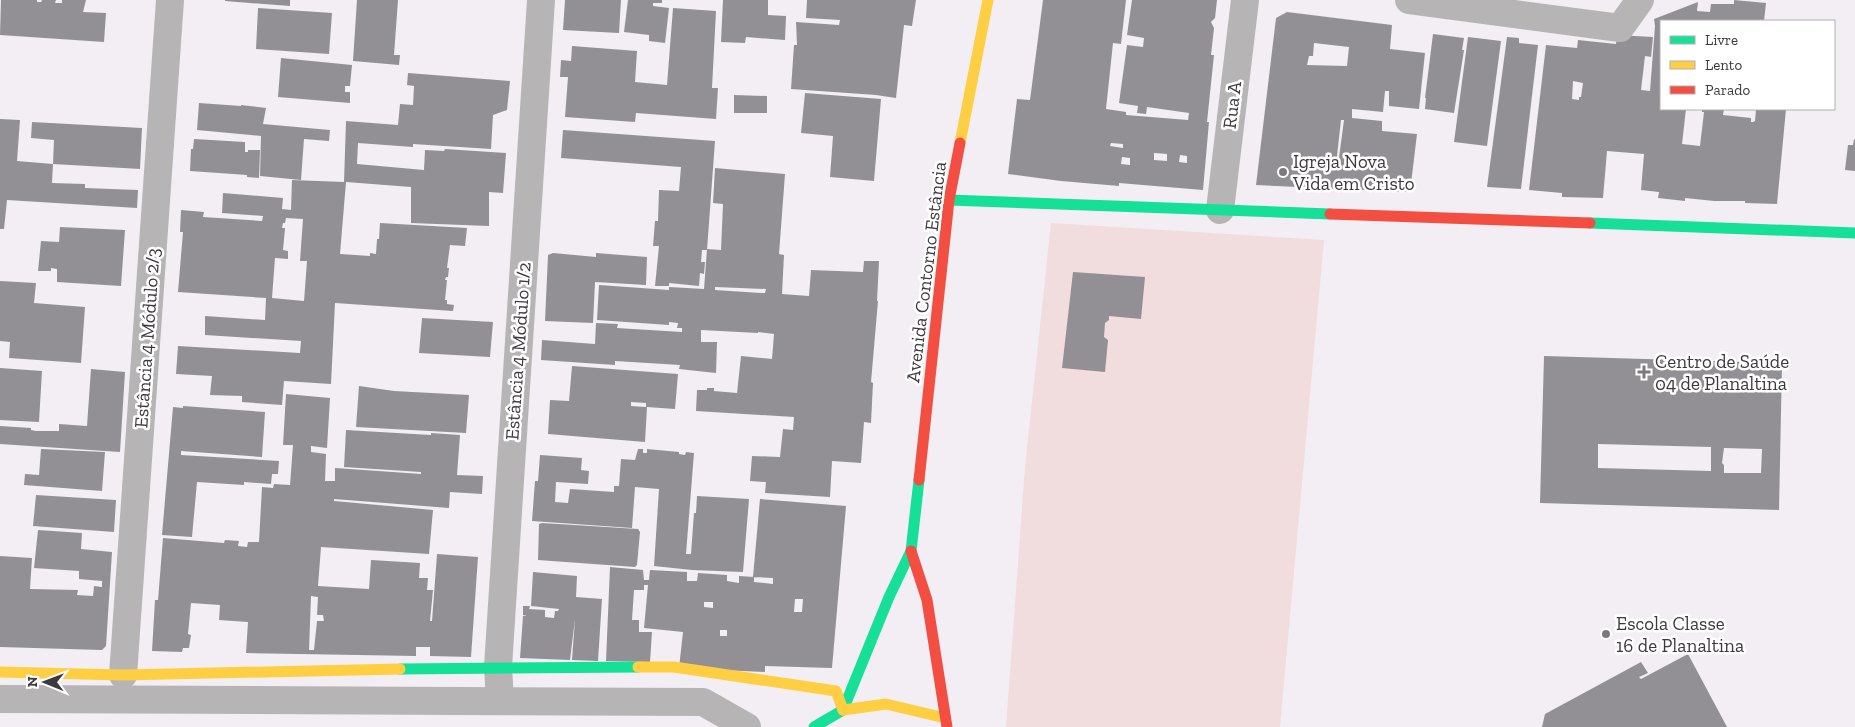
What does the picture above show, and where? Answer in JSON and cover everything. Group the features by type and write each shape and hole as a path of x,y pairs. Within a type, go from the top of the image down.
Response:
{"street":[{"name":"Estância 4 Módulo 2/3","path":"124,675 170,0"},
{"name":"Estância 4 Módulo 1/2","path":"500,701 498,666 541,0"},
{"name":"Avenida Contorno Estância","path":"843,710 889,596 911,551 949,200 988,0"},
{"name":"Rua A","path":"1220,210 1245,0"},
{"path":"1409,0 1620,28 1640,0"},
{"path":"949,200 1855,233"},
{"name":"Avenida Contorno Estância","path":"911,551 927,600 946,723"},
{"path":"0,672 124,675 498,666 674,667 836,691 843,710"},
{"path":"0,699 703,702 747,727"},
{"path":"814,727 843,710 886,704 946,723"}],"shaded area":[{"path":"1051,223 1324,240 1280,727 1006,727 1025,467"}],"building":[{"path":"1,0 37,0 37,2 41,2 42,0 56,0 55,3 62,3 62,0 86,0 83,12 106,13 104,42 0,35"},
{"path":"290,0 290,6 225,1"},
{"path":"357,0 398,0 394,55 400,55 399,65 353,61"},
{"path":"565,0 621,0 619,33 563,30"},
{"path":"628,0 662,0 662,3 653,3 653,6 669,8 665,43 649,41 649,35 624,32"},
{"path":"723,0 768,0 768,15 786,16 785,40 746,37 745,43 721,42"},
{"path":"807,0 916,0 912,26 904,25 896,98 791,89 794,45 797,45 796,22 839,25 840,20 806,18"},
{"path":"1043,0 1126,0 1121,44 1113,43 1106,109 1126,112 1126,115 1188,120 1189,113 1147,107 1146,114 1137,113 1138,106 1119,103 1127,45 1143,47 1144,38 1127,35 1132,0 1217,0 1215,18 1211,22 1214,28 1211,55 1214,55 1207,122 1209,122 1203,190 1119,183 1119,186 1008,174 1017,99 1030,100","holes":["1111,143 1123,144 1123,148 1110,146","1154,153 1167,154 1167,161 1154,160","1180,155 1187,156 1187,163 1179,162","1122,157 1130,158 1130,165 1121,164"]},
{"path":"1734,0 1766,3 1764,20 1660,20 1660,110 1686,110 1682,144 1700,146 1704,112 1702,110 1724,110 1723,115 1751,118 1751,122 1753,122 1755,121 1756,110 1786,110 1777,204 1685,198 1685,201 1658,198 1659,192 1641,190 1644,154 1607,151 1603,198 1562,197 1562,193 1529,190 1546,45 1577,48 1578,40 1616,44 1617,35 1653,37 1651,57 1645,56 1641,90 1650,91 1655,26 1654,19 1698,2 1697,11 1710,12 1711,4 1734,4","holes":["1573,81 1583,83 1581,97 1579,97 1579,100 1572,99"]},
{"path":"258,8 332,13 329,54 256,49"},
{"path":"673,8 716,11 712,88 718,88 716,119 636,113 635,122 565,117 568,77 560,77 561,60 571,61 572,46 637,51 635,82 667,85"},
{"path":"1287,12 1392,25 1390,49 1425,53 1419,109 1389,106 1389,91 1385,91 1383,112 1352,109 1352,118 1382,121 1382,131 1417,134 1410,192 1256,185 1276,18","holes":["1314,43 1349,47 1347,66 1307,65 1309,56 1313,56","1341,120 1344,120 1338,165 1336,165"]},
{"path":"1433,34 1464,38 1462,50 1464,50 1454,113 1425,109"},
{"path":"1468,37 1501,41 1487,146 1454,142"},
{"path":"1507,37 1519,38 1519,43 1538,45 1521,189 1487,187"},
{"path":"281,58 352,65 350,86 345,86 345,92 350,92 350,103 278,97"},
{"path":"408,73 510,81 507,110 493,115 491,149 413,144 413,147 358,143 357,164 424,170 425,150 444,151 445,149 506,153 503,193 489,192 489,226 411,223 411,187 346,182 340,254 370,256 370,253 376,254 380,223 467,228 465,246 450,245 447,268 449,268 448,277 445,280 447,280 445,300 447,300 447,304 454,305 453,311 335,303 331,384 284,381 282,405 242,402 242,396 210,395 212,376 176,374 178,346 300,353 301,341 205,335 205,316 265,320 266,298 178,292 183,232 180,232 181,210 204,212 203,217 262,221 263,216 222,213 223,193 283,198 282,209 291,210 292,180 344,182 346,121 398,125 400,104 413,105 414,86 407,85","holes":["286,218 303,219 300,261 307,261 304,301 272,298 275,258 288,259 288,251 283,250 285,228 282,228 283,223 285,223"]},
{"path":"805,93 881,99 874,181 830,177 833,136 801,133"},
{"path":"734,95 767,96 767,113 734,113"},
{"path":"199,103 266,108 263,124 330,130 329,141 304,139 301,180 260,176 261,136 197,130"},
{"path":"0,119 20,120 17,161 53,164 52,183 85,184 85,188 138,190 137,208 7,200 4,229 0,229"},
{"path":"32,122 142,128 140,169 53,164 54,140 31,138"},
{"path":"563,130 715,141 707,250 702,250 701,262 705,262 704,274 700,273 699,286 669,283 669,286 655,286 659,246 653,246 655,221 658,221 659,190 679,191 681,167 561,158"},
{"path":"194,139 245,142 245,152 248,152 248,150 260,150 259,178 247,177 247,175 190,171 191,149 193,149"},
{"path":"1854,139 1855,171 1845,170 1848,145 1853,145"},
{"path":"715,168 785,174 779,254 784,255 782,294 809,296 811,270 863,272 864,261 879,261 878,301 871,382 873,383 871,423 864,422 861,463 832,461 830,497 765,493 766,482 750,481 752,456 780,457 783,429 793,430 794,417 696,411 697,390 714,388 714,391 737,393 741,356 772,359 774,334 701,330 701,342 717,342 716,373 679,369 680,365 615,361 615,365 541,360 542,340 595,344 596,323 618,324 617,328 682,332 682,328 677,328 678,323 669,322 669,325 597,320 599,285 669,290 669,287 704,289 707,249 721,250 723,204 713,203","holes":["715,287 766,289 765,293 761,293 715,290"]},
{"path":"60,227 125,230 121,286 57,282 57,269 51,268 51,271 38,271 41,241 59,242"},
{"path":"553,253 596,257 596,253 647,257 646,285 595,282 593,323 545,321 548,255"},
{"path":"1073,272 1145,277 1141,319 1109,316 1109,320 1105,323 1104,337 1108,340 1105,372 1062,368"},
{"path":"0,281 36,283 34,303 85,307 81,363 9,358 10,342 0,341"},
{"path":"422,318 493,322 490,357 419,353"},
{"path":"1544,356 1782,363 1779,510 1540,503","holes":["1598,444 1711,447 1711,471 1598,468","1724,448 1762,449 1761,473 1724,473 1724,465 1722,463"]},
{"path":"572,366 678,374 675,409 647,407 645,442 548,434 550,400 569,401","holes":["631,402 646,403 646,407 631,406"]},
{"path":"0,368 42,371 39,422 0,420"},
{"path":"91,369 125,372 120,452 0,444 0,426 31,428 31,430 36,431 59,431 59,424 87,426"},
{"path":"359,386 394,391 469,395 466,433 356,427"},
{"path":"286,394 330,398 327,448 311,446 311,452 326,454 325,481 335,481 335,468 421,474 421,472 344,467 346,430 460,435 457,475 483,476 482,494 450,492 449,508 334,499 334,501 433,510 429,554 321,547 318,586 369,589 371,560 420,563 419,578 428,578 427,590 433,590 430,621 432,621 437,554 478,557 471,657 430,656 430,647 416,647 416,656 246,653 248,622 219,620 220,605 191,603 188,634 191,635 189,648 183,648 182,652 152,651 155,600 158,600 163,538 224,543 225,540 239,541 238,546 247,547 248,542 259,542 262,487 273,488 274,484 290,485 293,445 283,445","holes":["311,596 318,597 317,615 323,615 324,621 317,621 314,650 309,650"]},
{"path":"183,406 265,412 262,457 181,451 181,455 279,461 278,474 272,474 271,484 244,482 244,485 197,482 192,537 162,535 173,407 183,408"},
{"path":"41,449 105,452 102,491 24,485 25,474 39,475"},
{"path":"638,449 643,449 643,453 647,453 647,449 679,452 679,454 685,455 686,452 694,453 686,554 691,554 697,496 749,499 743,572 654,566 659,489 635,487 632,528 532,521 535,481 538,481 540,455 582,458 581,470 589,471 588,484 556,482 555,502 568,503 570,489 614,492 614,486 619,486 621,459 635,460"},
{"path":"36,495 116,500 114,532 33,526"},
{"path":"760,499 846,506 832,668 765,666 765,672 679,668 683,632 644,628 648,585 644,585 644,590 634,590 632,620 639,620 639,632 652,632 650,662 606,661 610,567 643,570 644,580 649,580 650,570 687,572 687,581 697,581 698,573 727,575 727,581 739,583 739,576 753,577","holes":["754,577 773,578 773,584 754,582","795,599 803,599 802,612 794,612","704,602 713,602 713,608 704,607","720,630 727,630 727,636 720,636"]},
{"path":"539,524 638,529 640,532 637,565 635,567 538,560"},
{"path":"38,530 82,533 81,549 112,552 106,646 102,650 0,647 0,556 32,558 30,589 78,590 77,595 93,596 94,586 102,587 102,581 79,579 79,571 34,568"},
{"path":"533,572 577,576 576,597 602,599 598,661 572,660 575,619 570,660 520,658 523,616 527,616 523,615 523,606 530,606 529,609 545,610 545,617 554,618 555,611 559,609 531,606"},
{"path":"1688,654 1727,727 1542,727 1545,714 1641,662 1648,673 1639,677 1641,679"}],"traffic: fast":[{"path":"949,200 1330,214"},
{"path":"1590,223 1855,233"},
{"path":"814,727 843,710 889,597 911,551 919,480"},
{"path":"400,669 638,667"}],"traffic: slow":[{"path":"960,143 988,0"},
{"path":"638,667 674,667 836,691 843,710"},
{"path":"0,672 123,675 400,669"},
{"path":"843,710 886,704 945,718"}],"traffic: jam":[{"path":"919,480 949,200 960,143"},
{"path":"1330,214 1590,223"},
{"path":"911,551 927,600 947,727"}],"place":[{"name":"Igreja Nova Vida em Cristo","path":"1283,172"},
{"name":"Centro de Saúde 04 de Planaltina","path":"1644,372"},
{"name":"Escola Classe 16 de Planaltina","path":"1606,634"}]}
